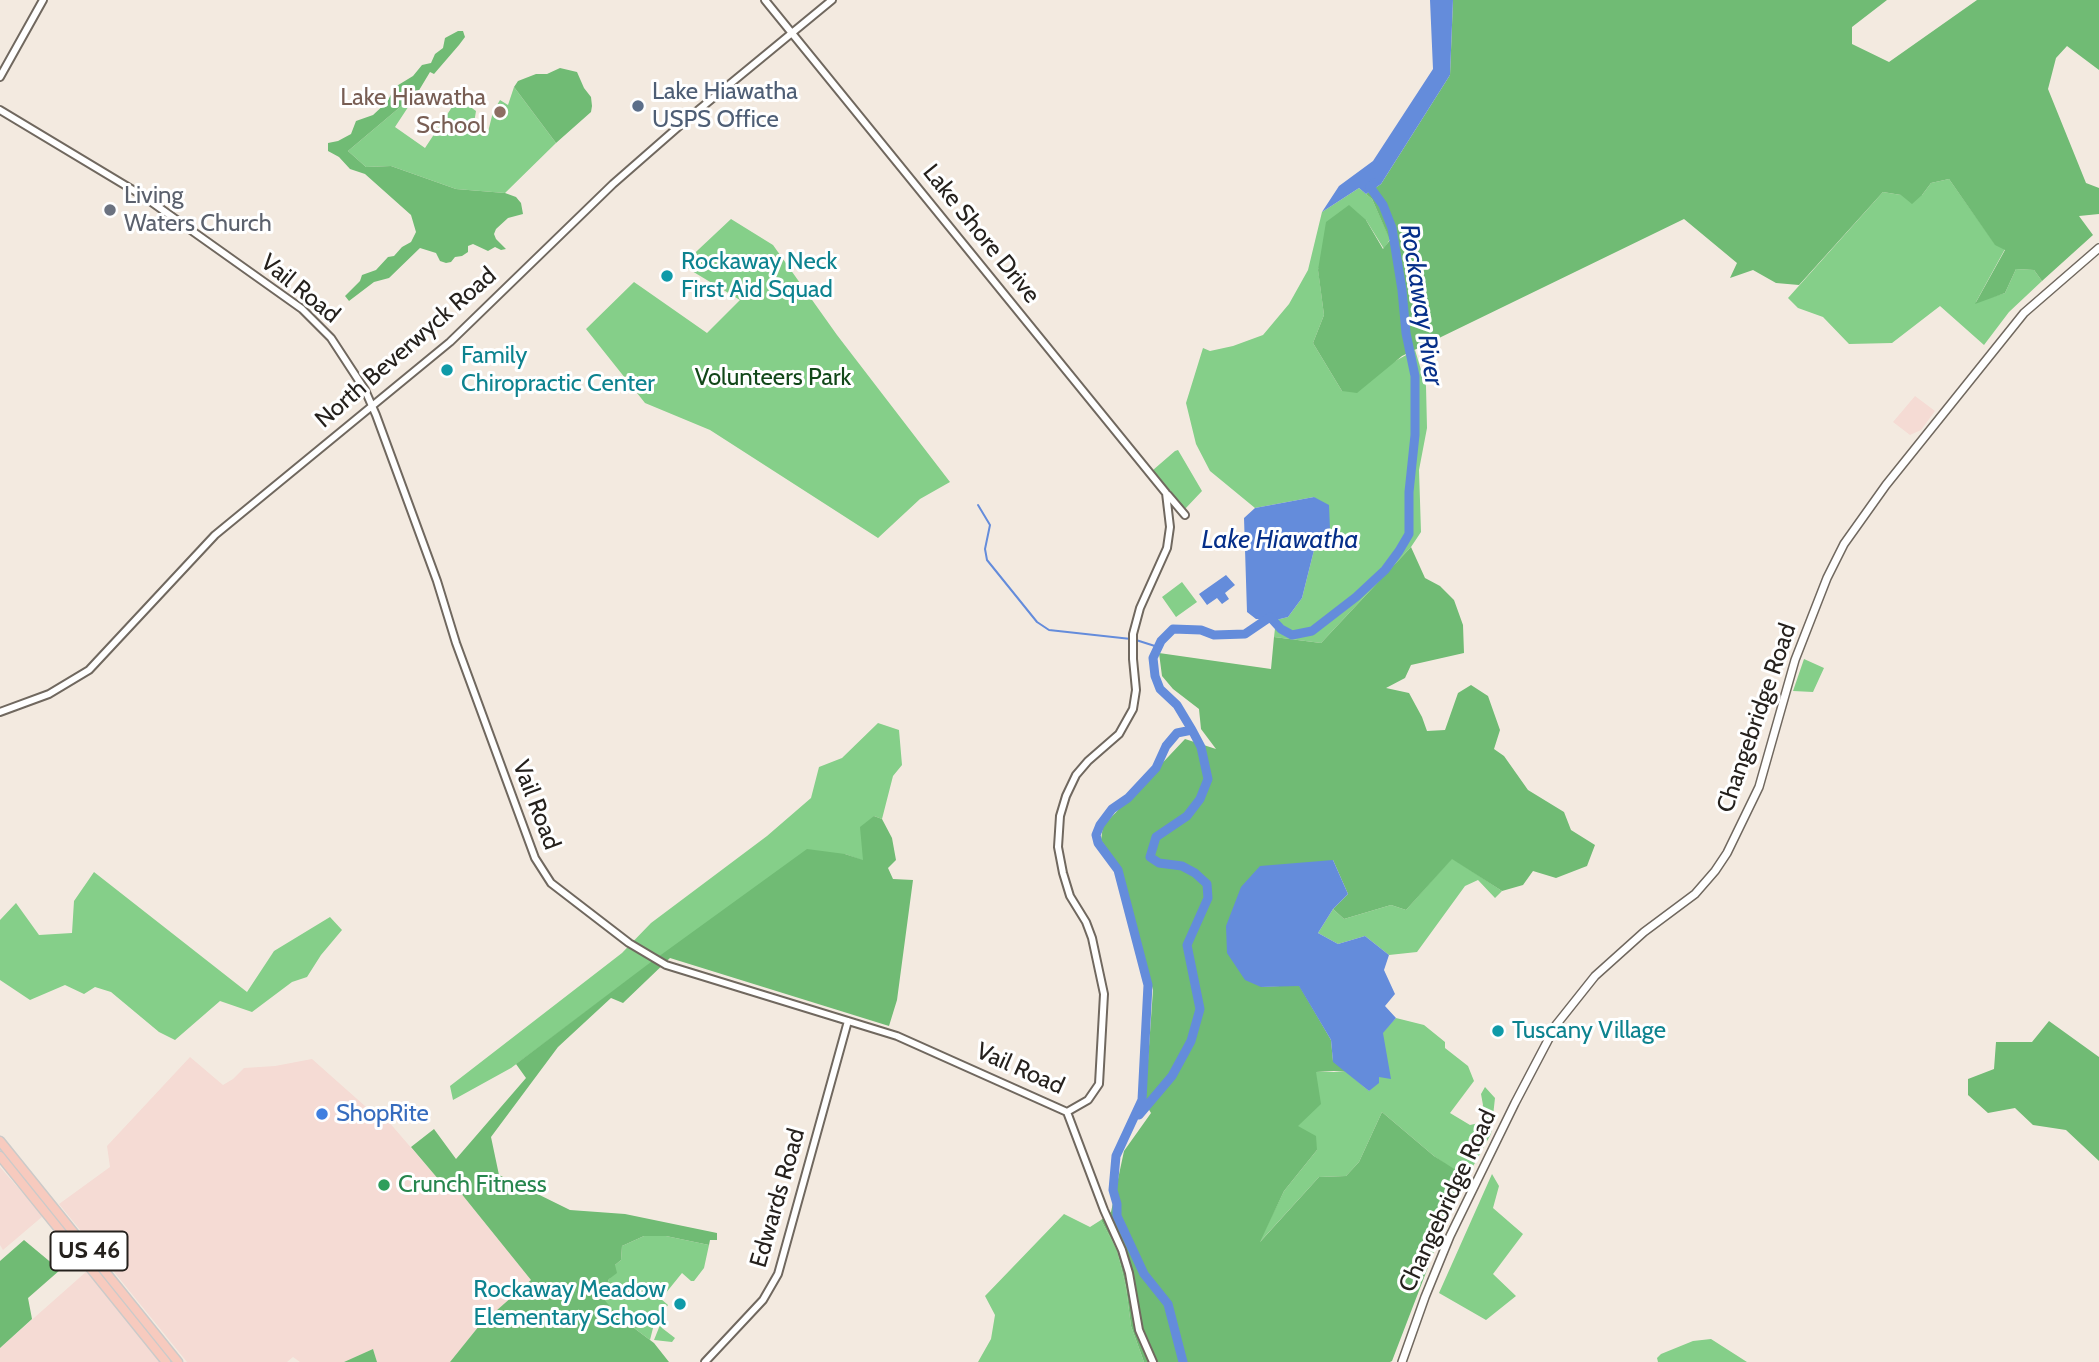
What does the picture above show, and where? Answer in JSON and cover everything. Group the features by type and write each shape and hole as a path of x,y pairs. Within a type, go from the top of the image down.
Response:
{"highway":[{"name":"US 46","path":"0,1141 178,1362"},
{"name":"US 46","path":"0,1156 166,1362"}],"main road":[{"name":"Changebridge Road","path":"1402,1362 1450,1236 1556,1025 1595,976 1644,932 1695,894 1727,853 1759,787 1795,660 1844,544 1886,485 2024,313 2099,248"}],"street":[{"path":"0,77 43,0"},
{"name":"Lake Shore Drive","path":"765,0 1185,515"},
{"name":"North Beverwyck Road","path":"0,712 50,694 89,670 215,535 450,342 613,184 832,0"},
{"name":"Vail Road","path":"0,110 143,196 302,309 331,338 372,404 437,581 465,668 544,876 568,898 651,957 675,968 897,1036 1067,1112 1122,1250 1139,1330 1153,1362"},
{"path":"1067,1112 1088,1100 1101,1080 1104,994 1092,938 1070,896 1063,873 1058,847 1060,816 1076,775 1119,734 1130,716 1136,690 1133,634 1140,608 1167,548 1170,527 1166,493"},
{"name":"Edwards Road","path":"705,1362 763,1300 778,1274 848,1021"}],"shaded area":[{"path":"1915,396 1935,411 1921,430 1910,435 1893,422"},
{"path":"190,1057 223,1085 244,1068 312,1059 383,1122 388,1121 439,1180 456,1187 531,1280 479,1326 450,1362 377,1362 373,1349 344,1362 300,1362 293,1357 287,1362 187,1362 59,1204 110,1167 107,1146"},
{"path":"0,1167 43,1216 3,1250 0,1245"},
{"path":"87,1271 160,1362 0,1362 0,1348"}],"green space":[{"path":"1453,0 1887,0 1852,27 1852,44 1889,62 1977,0 2099,0 2099,70 2067,46 2056,58 2048,89 2086,183 2099,188 2099,214 2079,216 2093,235 2042,281 2034,270 2016,269 2005,293 1975,304 2005,250 1995,245 1949,179 1931,183 1912,204 1901,195 1883,192 1799,285 1776,283 1753,270 1730,278 1737,263 1684,219 1402,356 1357,393 1342,391 1313,343 1324,315 1318,270 1326,222 1349,205 1366,220 1383,249 1390,240 1372,199 1366,194 1381,184 1450,75"},
{"path":"463,31 465,37 434,74 430,72 418,92 348,151 366,167 391,166 456,189 505,193 516,197 521,203 523,214 508,218 496,229 496,239 506,249 495,247 488,251 473,244 468,246 468,252 446,263 440,261 436,253 420,248 389,278 374,282 349,301 345,296 360,281 362,275 376,270 388,257 394,256 411,242 416,232 411,215 365,174 350,169 339,157 328,151 328,143 351,134 356,121 373,115 387,102 395,87 413,76 422,65 431,63 435,54 443,48 445,38"},
{"path":"560,68 577,72 591,97 592,106 591,112 556,143 514,87 518,81"},
{"path":"514,87 556,143 505,193 456,189 391,166 366,167 348,151 418,92 395,127 425,148 458,98 476,111 473,129 488,132 493,112 500,100 508,105"},
{"path":"1949,179 1995,244 2005,249 1976,302 2005,293 2016,269 2034,270 2042,281 2009,312 1984,345 1940,306 1892,343 1849,344 1823,317 1798,308 1788,298 1883,192 1922,195 1931,183"},
{"path":"1359,188 1372,199 1390,239 1384,249 1366,220 1318,269 1324,315 1313,343 1342,391 1415,350 1426,386 1427,428 1419,470 1421,532 1411,547 1321,643 1274,637 1276,620 1288,617 1302,598 1314,550 1329,529 1314,497 1255,508 1210,471 1196,444 1186,403 1203,348 1210,351 1263,335 1289,304 1308,270 1322,212"},
{"name":"Volunteers Park","path":"731,219 773,245 837,335 950,482 920,499 878,538 710,430 645,403 586,329 634,282 707,333 740,300 682,265"},
{"path":"1178,450 1202,491 1185,509 1153,470"},
{"path":"1411,547 1425,578 1440,586 1454,600 1463,625 1464,653 1411,665 1405,678 1386,688 1409,693 1427,731 1445,730 1458,693 1471,685 1488,696 1500,730 1494,749 1504,756 1528,790 1564,812 1571,830 1595,845 1587,866 1556,878 1533,871 1523,885 1502,891 1452,859 1406,910 1391,905 1344,919 1333,909 1348,894 1333,860 1261,987 1299,985 1331,1040 1333,1061 1347,1072 1316,1072 1321,1104 1298,1126 1316,1136 1317,1150 1284,1191 1260,1242 1319,1177 1346,1176 1359,1162 1382,1112 1434,1156 1462,1174 1445,1223 1390,1362 1144,1362 1131,1326 1126,1287 1117,1250 1101,1220 1111,1212 1124,1151 1151,1113 1145,1103 1153,990 1121,870 1101,840 1103,826 1185,739 1216,749 1201,729 1199,709 1173,689 1162,676 1159,653 1271,669 1274,637 1321,643"},
{"path":"1182,582 1197,602 1176,617 1162,597"},
{"path":"1804,659 1824,668 1813,692 1793,691"},
{"path":"878,723 899,730 902,765 893,776 882,819 874,816 864,861 845,854 662,955 511,1068 453,1100 450,1086 622,953 651,923 767,836 811,798 819,767 842,758"},
{"path":"874,816 882,819 892,838 896,860 888,868 893,879 913,880 897,1000 889,1026 670,958 623,1003 611,998 558,1047 491,1137 499,1175 570,1210 625,1214 717,1233 717,1240 710,1240 709,1245 666,1236 644,1236 622,1246 621,1260 615,1265 617,1273 609,1279 602,1297 618,1316 654,1343 669,1362 450,1362 479,1326 531,1280 456,1187 439,1180 411,1147 434,1129 456,1159 526,1078 516,1064 807,849 845,854 863,860 860,827"},
{"path":"1452,858 1502,891 1495,898 1478,880 1465,886 1417,952 1389,955 1365,936 1338,944 1318,933 1333,909 1344,919 1391,905 1406,910"},
{"path":"94,872 247,992 274,951 330,917 342,930 307,977 292,982 252,1012 220,1001 175,1040 159,1032 111,992 95,987 84,994 65,985 30,1000 0,980 0,920 16,903 39,935 72,933 74,901"},
{"path":"1396,1018 1424,1025 1445,1042 1445,1048 1468,1066 1474,1081 1450,1113 1470,1125 1479,1123 1483,1105 1481,1094 1485,1087 1495,1098 1491,1134 1466,1179 1382,1112 1359,1162 1346,1176 1319,1177 1258,1244 1284,1191 1317,1150 1297,1126 1315,1072 1347,1072 1369,1091 1379,1077 1383,1032"},
{"path":"2049,1021 2099,1057 2099,1161 2066,1130 2033,1125 2015,1108 1988,1113 1968,1095 1968,1079 1994,1069 1996,1042 2032,1042"},
{"path":"1492,1174 1499,1186 1493,1208 1523,1234 1493,1274 1516,1296 1486,1320 1439,1293"},
{"path":"1064,1214 1090,1227 1101,1220 1117,1250 1126,1287 1131,1326 1144,1362 978,1362 991,1339 995,1315 985,1296"},
{"path":"644,1236 666,1236 709,1245 704,1268 694,1281 682,1273 661,1299 668,1305 654,1324 650,1340 618,1316 601,1298 615,1265 621,1260 622,1246"},
{"path":"24,1240 60,1270 28,1298 32,1319 0,1348 0,1261"},
{"path":"662,1320 665,1323 662,1328 675,1338 672,1342 654,1340"},
{"path":"1711,1339 1747,1362 1658,1362 1657,1358 1661,1354 1693,1341"},
{"path":"373,1349 377,1362 344,1362"}],"water":[{"path":"1430,0 1453,0 1450,75 1381,184 1366,194 1359,188 1322,212 1339,186 1373,161 1433,69"},
{"name":"Lake Hiawatha","path":"1314,497 1329,505 1330,529 1314,550 1302,598 1288,617 1276,620 1256,619 1247,612 1244,518 1255,508"},
{"path":"1226,575 1235,585 1225,593 1229,599 1222,604 1217,598 1207,605 1199,594"},
{"path":"1333,860 1348,894 1333,909 1318,933 1338,944 1365,936 1389,955 1384,970 1395,994 1385,1006 1396,1018 1383,1033 1391,1079 1379,1077 1379,1083 1369,1091 1333,1062 1331,1040 1299,986 1261,987 1245,980 1227,953 1226,926 1241,887 1260,866"}],"waterway":[{"name":"Rockaway River","path":"1183,1362 1168,1304 1144,1274 1117,1216 1113,1190 1116,1156 1142,1100 1148,985 1118,870 1098,843 1096,835 1112,809 1128,798 1156,768 1166,746 1177,733 1192,730 1177,705 1160,689 1155,676 1153,658 1161,641 1173,629 1201,630 1214,635 1245,634 1270,617 1281,629 1292,635 1312,631 1356,597 1385,570 1409,534 1409,492 1415,435 1415,376 1406,333 1392,228 1383,205 1370,187 1374,183"},
{"path":"978,505 990,525 985,549 987,560 1037,622 1049,630 1131,639"},
{"path":"1136,640 1158,647"},
{"path":"1139,1115 1172,1076 1191,1041 1200,1009 1187,945 1208,898 1207,884 1182,866 1159,863 1150,857 1156,837 1187,816 1200,799 1208,779 1201,747 1192,730"}],"place":[{"name":"Lake Hiawatha USPS Office","path":"638,106"},
{"name":"Lake Hiawatha School","path":"500,112"},
{"name":"Living Waters Church","path":"110,210"},
{"name":"Rockaway Neck First Aid Squad","path":"667,276"},
{"name":"Family Chiropractic Center","path":"447,370"},
{"name":"Tuscany Village","path":"1498,1031"},
{"name":"ShopRite","path":"322,1114"},
{"name":"Crunch Fitness","path":"384,1185"},
{"name":"Rockaway Meadow Elementary School","path":"680,1304"}]}
